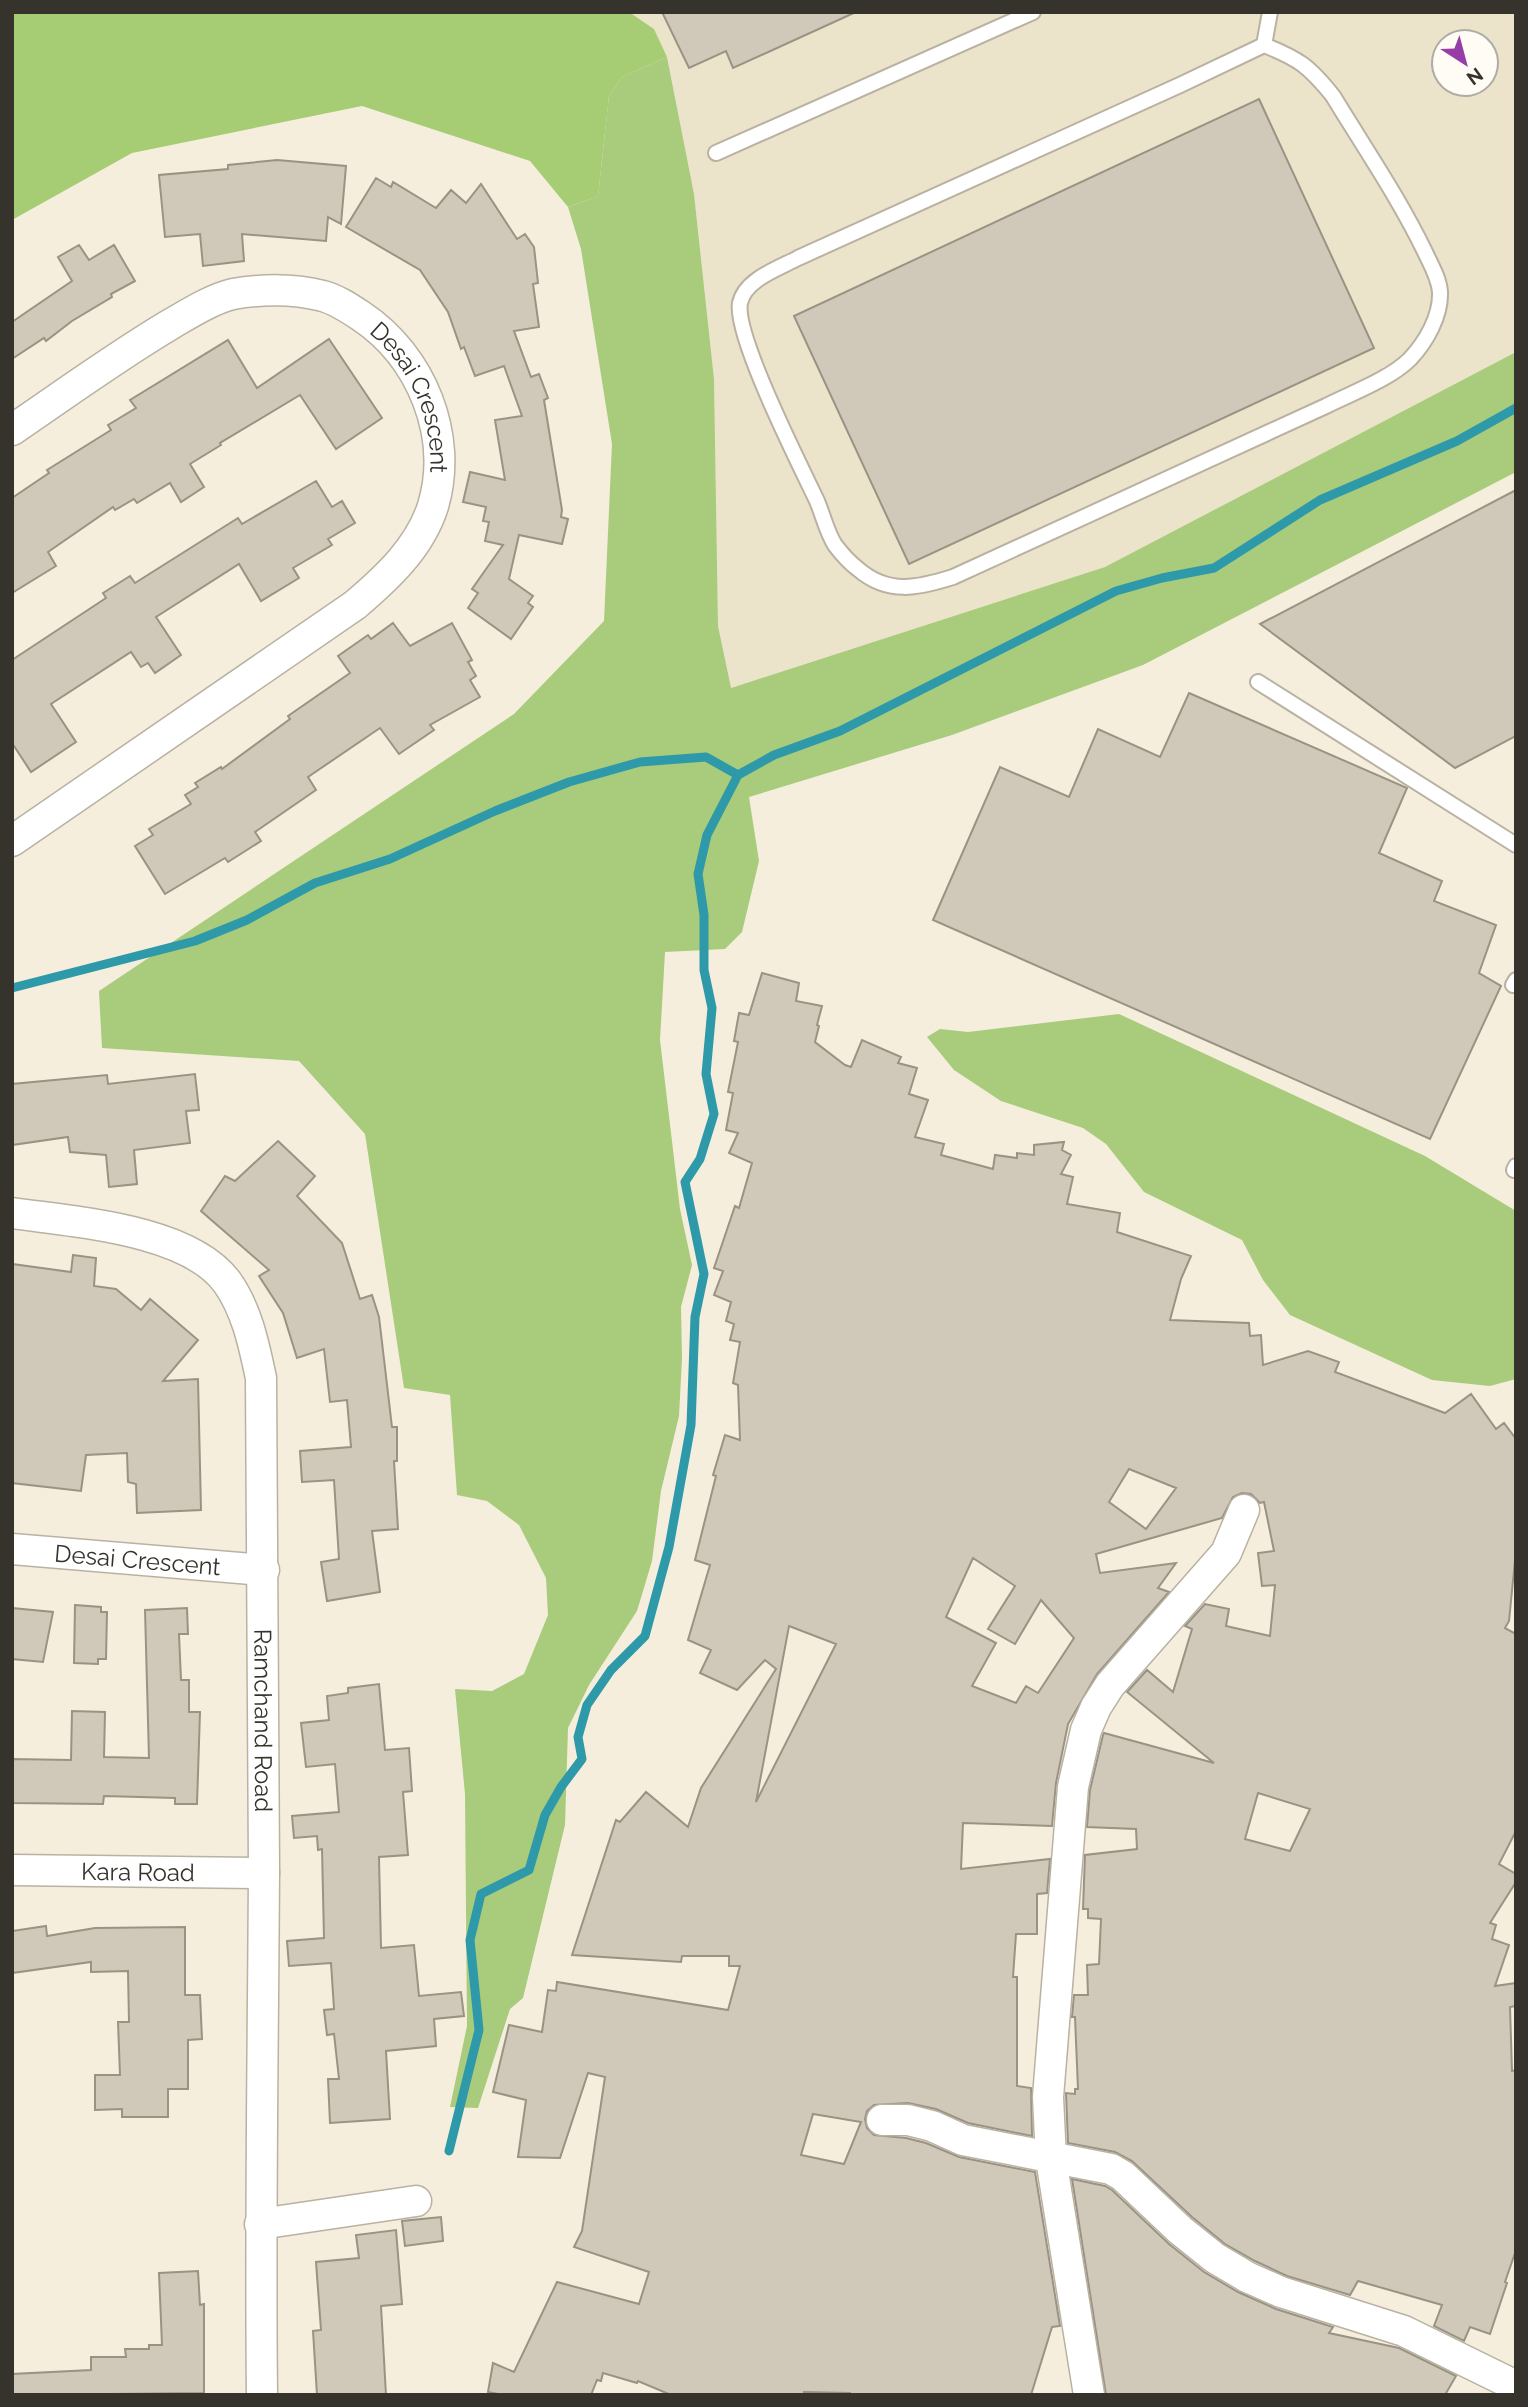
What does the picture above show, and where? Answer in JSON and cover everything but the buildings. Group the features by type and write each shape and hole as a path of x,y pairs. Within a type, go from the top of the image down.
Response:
{"street":[{"name":"Desai Crescent","path":"12,430 140,342 198,308 232,294 294,291 325,296 346,306 371,323 400,349 419,380 433,414 440,468 433,506 421,533 409,552 382,582 355,605 12,841"},
{"name":"Ramchand Road","path":"12,1213 132,1232 173,1244 208,1262 227,1282 242,1307 256,1351 261,1378 264,1570 260,2224 262,2395"},
{"path":"1089,2395 1051,2159 1048,2096 1073,1787 1086,1730 1096,1707 1110,1685 1226,1553 1244,1510"},
{"name":"Desai Crescent","path":"12,1549 264,1570"},
{"name":"Kara Road","path":"12,1870 264,1873"},
{"path":"881,2120 908,2120 932,2126 963,2140 1111,2169 1123,2176 1197,2244 1247,2277 1282,2292 1404,2331 1516,2386"},
{"path":"260,2224 416,2201"}],"lane":[{"path":"716,153 1033,12"},
{"path":"1264,45 1270,12"},
{"path":"1264,45 1296,58 1317,76 1333,96 1415,233 1436,275 1440,292 1437,312 1428,335 1409,360 1326,406 953,577 919,588 886,585 859,570 834,544 759,374 742,326 740,302 748,290 758,279 798,258 1264,45"},
{"path":"1258,682 1516,845"}],"shaded area":[{"path":"629,12 1516,12 1516,352 1105,567 730,688 718,626 714,379 694,194 667,57 654,29"}],"green space":[{"path":"12,12 629,12 654,29 667,57 622,77 609,96 598,196 568,207 530,161 362,106 132,153 12,220"},
{"path":"667,57 694,194 714,379 718,626 731,688 1105,567 1516,352 1516,472 1143,665 952,735 749,797 759,861 742,932 725,949 665,952 660,1040 680,1209 692,1265 681,1307 679,1416 661,1491 652,1561 637,1611 589,1685 568,1728 565,1825 523,1998 510,2009 478,2108 450,2107 467,2026 465,1794 455,1689 492,1691 524,1674 548,1615 546,1578 519,1525 487,1501 457,1495 450,1395 404,1388 365,1134 299,1061 102,1048 99,991 514,714 604,621 612,444 581,249 568,207 598,196 609,96 622,77"},
{"path":"1119,1014 1425,1156 1516,1211 1516,1379 1490,1386 1432,1380 1290,1315 1263,1280 1242,1240 1144,1192 1106,1144 1083,1128 1001,1101 954,1070 927,1037 940,1029 968,1032"}],"waterway":[{"path":"449,2151 479,2030 470,1940 481,1894 529,1870 545,1815 582,1759 578,1737 587,1705 611,1670 645,1636 669,1547 691,1425 695,1317 704,1274 685,1182 700,1159 714,1114 706,1074 712,1008 704,970 704,915 698,874 707,835 738,775 774,755 840,731 1116,591 1162,578 1214,568 1320,500 1457,441 1516,408"},
{"path":"12,988 195,941 247,920 315,883 390,859 495,811 569,782 640,762 706,757 738,775"}]}
